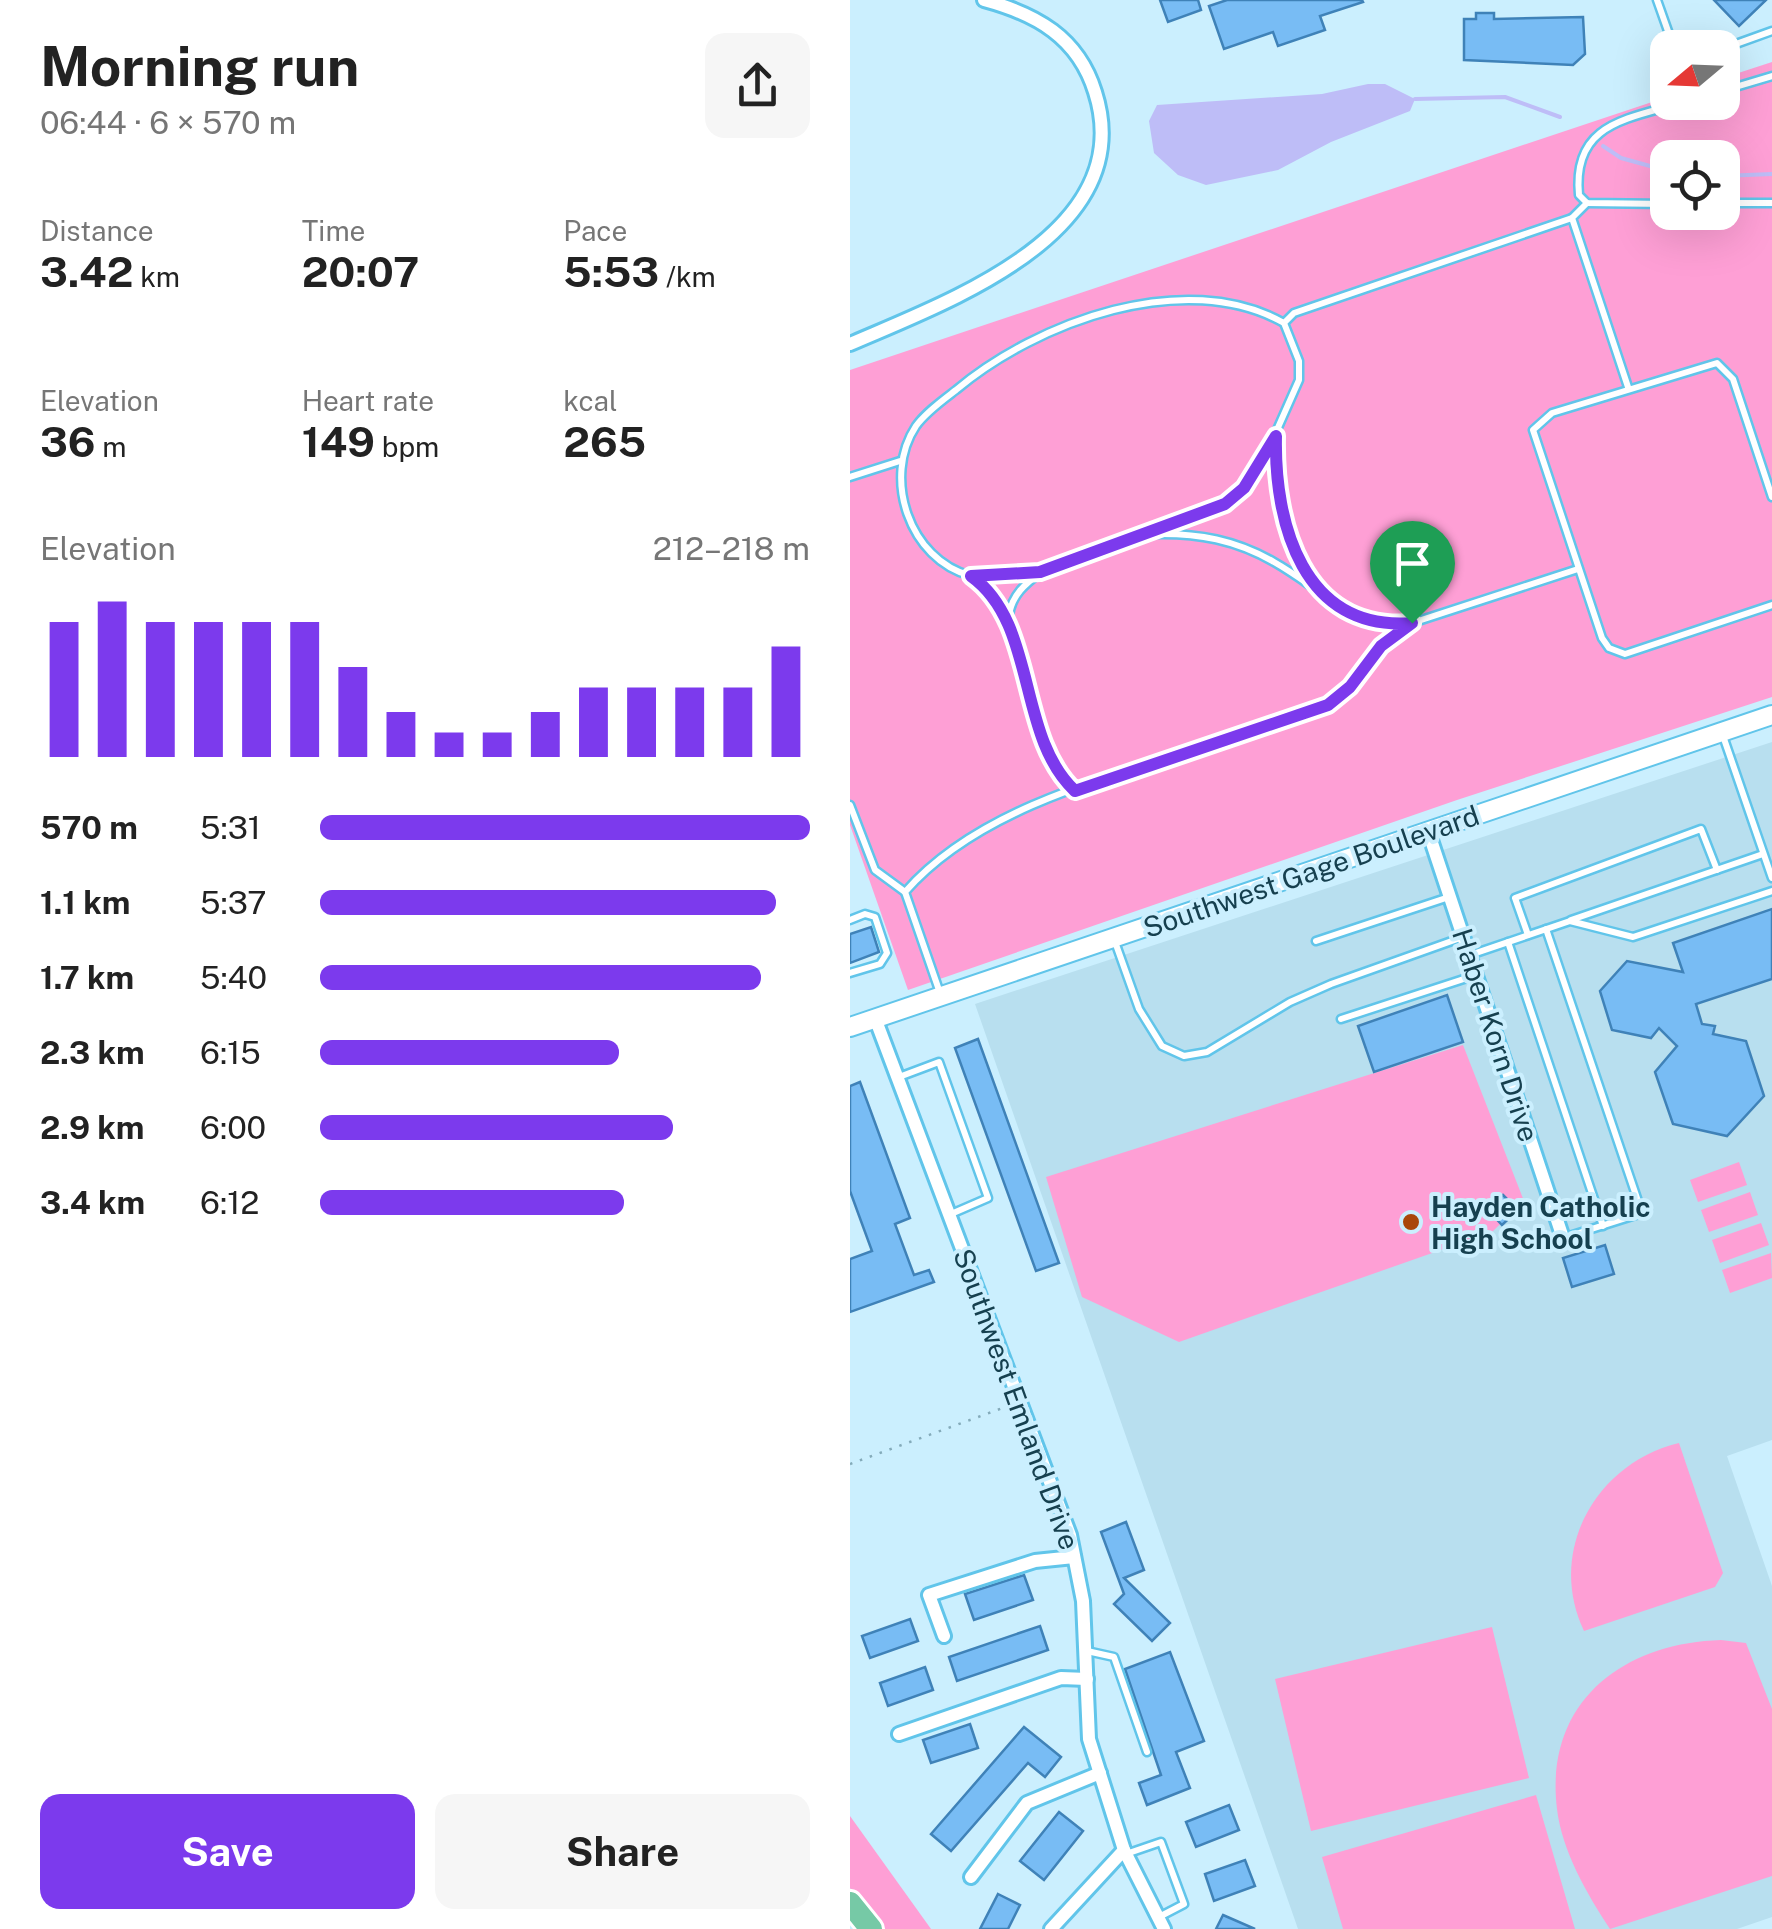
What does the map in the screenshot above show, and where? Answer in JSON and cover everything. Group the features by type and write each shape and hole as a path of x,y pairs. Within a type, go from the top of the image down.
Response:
{"highway":[{"path":"850,1903 870,1929"}],"main road":[{"name":"Southwest Gage Boulevard","path":"850,1027 1772,715"}],"street":[{"path":"850,344 1016,262 1063,223 1093,182 1101,120 1085,68 1061,36 1039,19 984,0"},
{"name":"Haber Korn Drive","path":"1428,831 1563,1238"},
{"name":"Southwest Emland Drive","path":"875,1018 1021,1401 1074,1557 1083,1602 1089,1738 1125,1852 1161,1923"},
{"path":"944,1636 929,1596 1035,1561 1074,1557"},
{"path":"900,1734 1060,1678 1087,1679"},
{"path":"971,1876 1027,1803 1100,1774"},
{"path":"1051,1929 1125,1852"}],"lane":[{"path":"1657,0 1668,30"},
{"path":"1740,43 1772,31"},
{"path":"1740,86 1772,76"},
{"path":"1650,113 1603,128 1588,142 1578,177 1579,195 1588,203 1650,204"},
{"path":"1740,203 1772,202"},
{"path":"1284,323 1310,305 1572,218 1588,203"},
{"path":"1572,218 1628,387"},
{"path":"971,576 1040,572 1225,504 1244,488 1276,436 1299,380 1299,361 1284,323 1252,309 1186,300 1084,321 1046,335 974,374 917,424 900,461 898,479 910,524 952,567 971,576 990,593 1008,631 1052,760 1075,791"},
{"path":"1772,497 1734,380 1723,367 1708,362 1552,413 1533,430 1602,638 1616,653 1772,605"},
{"path":"1276,436 1275,467 1286,528 1320,593"},
{"path":"850,477 900,461"},
{"path":"1149,534 1217,538 1274,562 1367,621 1412,623"},
{"path":"905,892 944,852 977,832 1075,791 1328,705 1350,687 1381,646 1412,623 1578,569"},
{"path":"1008,631 1014,598 1040,572"},
{"path":"1722,732 1772,878"},
{"path":"850,805 875,870 905,892 941,996"},
{"path":"1528,935 1515,898 1700,829 1717,870"},
{"path":"1470,955 1764,854"},
{"path":"1570,921 1633,937 1772,891"},
{"path":"1316,941 1450,896"},
{"path":"850,920 871,913 887,953 880,964 850,973"},
{"path":"1546,929 1642,1213 1563,1238"},
{"path":"1114,938 1139,1009 1162,1046 1184,1056 1207,1052 1290,1002 1331,984 1464,937"},
{"path":"1508,942 1603,1226"},
{"path":"1341,1019 1477,975"},
{"path":"898,1078 939,1062 988,1198 950,1214"},
{"path":"1085,1650 1114,1657 1146,1752"},
{"path":"1125,1852 1161,1842 1184,1904 1161,1923"}],"path":[{"path":"850,1464 1021,1401"}],"shaded area":[{"path":"1772,62 1772,697 1457,800 908,990 850,825 850,370 1650,103 1650,120 1740,120 1740,72"},
{"name":"Hayden Catholic High School","path":"1772,742 1772,1440 1727,1456 1772,1586 1772,1917 1737,1929 1298,1929 975,1004"},
{"path":"1463,1045 1524,1201 1492,1232 1179,1342 1082,1297 1046,1177"},
{"path":"1739,1162 1747,1185 1698,1202 1690,1180"},
{"path":"1750,1192 1758,1215 1709,1232 1701,1210"},
{"path":"1761,1223 1769,1245 1720,1263 1712,1240"},
{"path":"1771,1253 1772,1278 1730,1293 1722,1270"},
{"path":"1679,1443 1723,1573 1715,1587 1584,1631 1574,1601 1571,1571 1575,1542 1586,1514 1602,1490 1624,1470"},
{"path":"1492,1627 1529,1778 1311,1831 1275,1679"},
{"path":"1721,1640 1746,1643 1772,1709 1772,1876 1610,1929 1577,1872 1560,1825 1556,1771 1563,1738 1577,1709 1597,1686 1623,1667 1652,1653"},
{"path":"1536,1795 1575,1929 1343,1929 1322,1857"},
{"path":"850,1816 931,1929 881,1929 850,1888"}],"water":[{"path":"1385,84 1415,99 1410,111 1331,142 1278,170 1206,185 1178,175 1154,153 1149,121 1157,105 1322,94"}],"building":[{"path":"1160,0 1198,0 1201,10 1168,22"},
{"path":"1227,0 1363,2 1320,16 1325,30 1278,46 1273,32 1224,49 1209,6"},
{"path":"1714,0 1766,0 1739,26"},
{"path":"1476,13 1494,13 1494,19 1583,17 1585,54 1573,65 1464,60 1464,19 1476,19"},
{"path":"1772,909 1772,979 1696,1004 1702,1024 1715,1026 1713,1034 1746,1041 1764,1096 1727,1136 1673,1124 1655,1072 1677,1046 1659,1028 1651,1038 1612,1030 1600,991 1627,961 1683,972 1673,943"},
{"path":"871,927 879,952 850,963 850,934"},
{"path":"1447,995 1463,1042 1374,1072 1358,1026"},
{"path":"978,1039 1059,1263 1036,1271 955,1048"},
{"path":"860,1082 910,1218 895,1224 914,1275 929,1270 934,1282 850,1312 850,1259 872,1251 850,1191 850,1086"},
{"path":"1503,1195 1518,1210 1502,1225 1488,1210"},
{"path":"1605,1245 1614,1274 1572,1287 1563,1258"},
{"path":"1126,1522 1144,1570 1124,1578 1170,1623 1152,1641 1114,1604 1124,1594 1101,1532"},
{"path":"1024,1575 1033,1600 974,1620 965,1594"},
{"path":"910,1619 918,1641 870,1658 862,1636"},
{"path":"1040,1626 1048,1650 957,1681 949,1657"},
{"path":"1170,1652 1204,1741 1176,1752 1190,1788 1147,1805 1139,1783 1161,1775 1125,1669"},
{"path":"925,1667 933,1690 888,1706 880,1683"},
{"path":"970,1724 978,1748 931,1763 923,1740"},
{"path":"1024,1727 1061,1757 1045,1777 1028,1763 951,1851 931,1834"},
{"path":"1229,1805 1239,1830 1196,1847 1186,1822"},
{"path":"1059,1812 1083,1831 1044,1880 1020,1861"},
{"path":"1245,1860 1255,1886 1214,1901 1205,1874"},
{"path":"998,1894 1020,1905 1008,1929 980,1929"},
{"path":"1223,1915 1255,1929 1216,1929"}],"waterway":[{"path":"1415,99 1505,97 1560,117"},
{"path":"1603,146 1621,158 1650,166"},
{"path":"1740,175 1772,174"}],"place":[{"name":"Hayden Catholic High School","path":"1411,1222"}],"route":[{"path":"1276,436 1275,467 1286,528 1320,593 1367,621 1389,625 1412,623 1381,646 1350,687 1328,705 1075,791 1052,760 999,608 983,585 971,576 1040,572 1225,504 1244,488 1276,436"}]}
